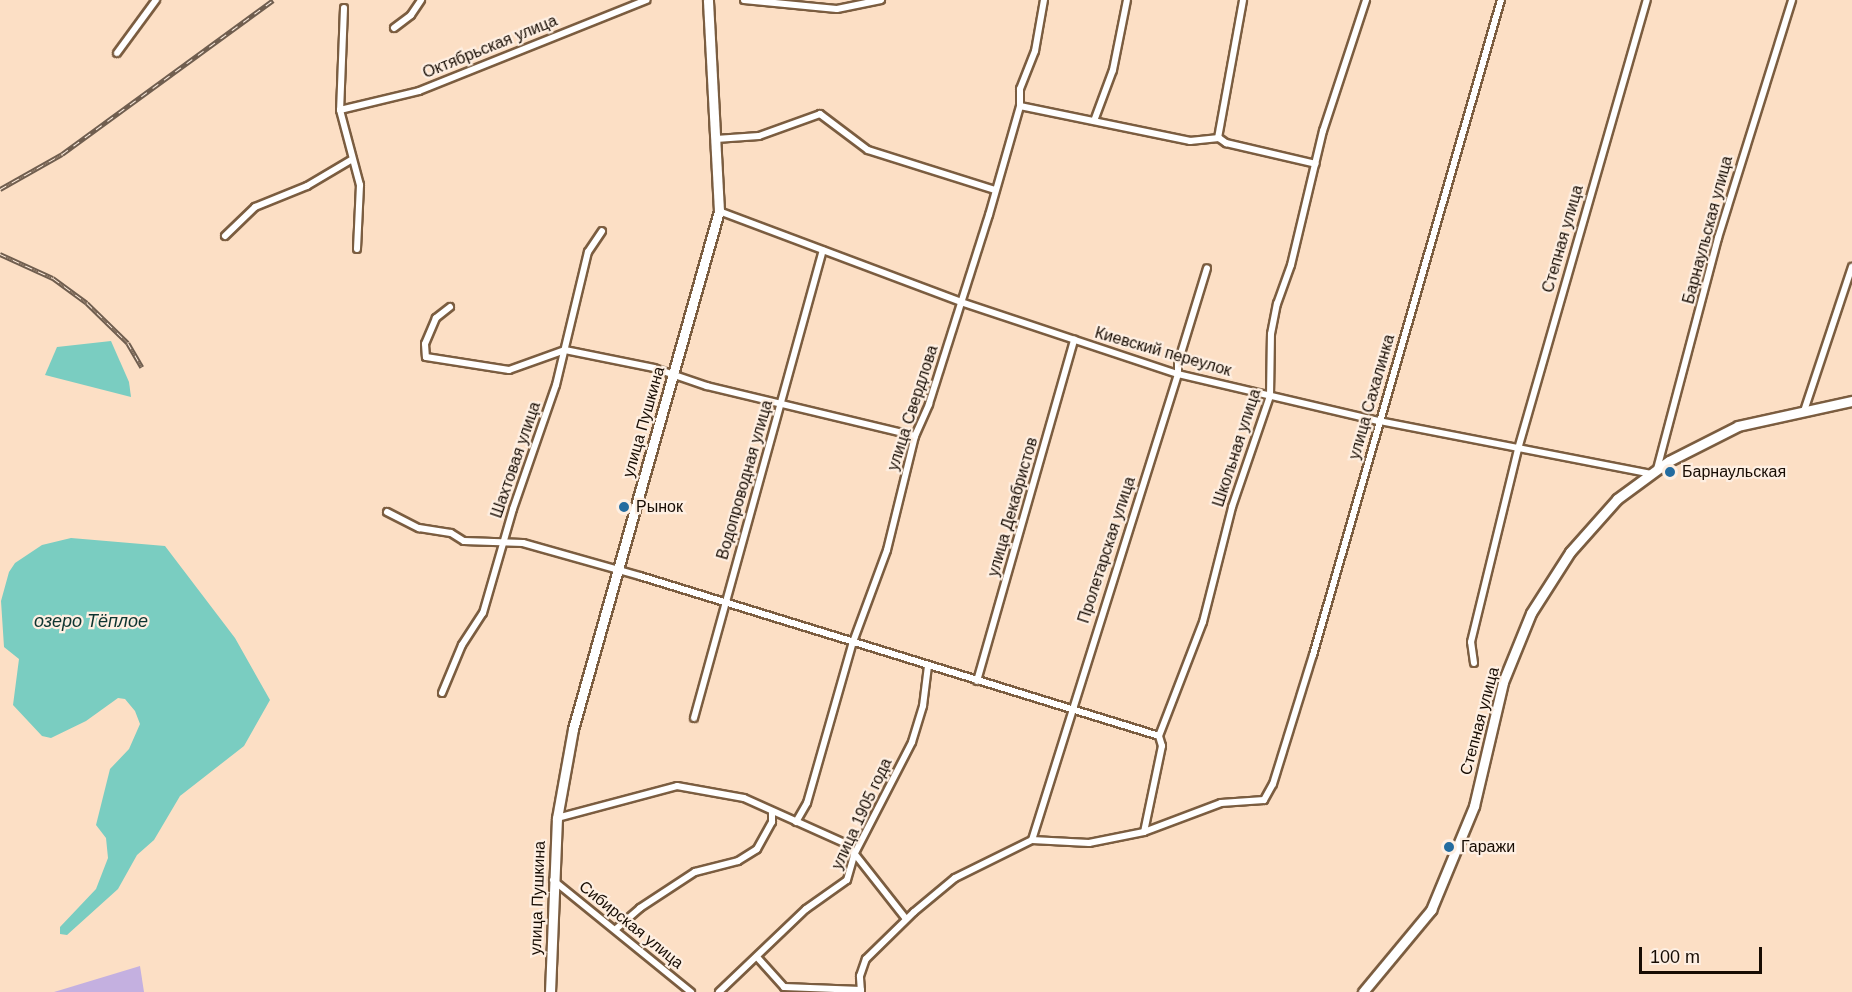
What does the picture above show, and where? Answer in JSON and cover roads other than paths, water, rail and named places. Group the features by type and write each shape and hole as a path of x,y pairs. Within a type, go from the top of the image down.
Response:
{"street":[{"path":"117,53 156,0"},
{"path":"394,28 411,15 421,0"},
{"name":"Октябрьская улица","path":"340,110 419,91 647,0"},
{"name":"улица Пушкина","path":"550,992 557,818 573,729 719,210 708,0"},
{"path":"744,0 837,9 880,0"},
{"name":"улица Свердлова","path":"796,822 807,803 853,642 887,550 915,436 961,302 1020,106 1020,89 1035,51 1044,0"},
{"path":"1094,121 1113,70 1126,0"},
{"path":"1218,138 1243,0"},
{"name":"Школьная улица","path":"1144,832 1162,746 1159,736 1203,622 1232,507 1270,396 1271,334 1316,164 1366,0"},
{"name":"улица Сахалинка","path":"1144,832 1221,803 1264,800 1273,784 1313,655 1501,0"},
{"name":"Степная улица","path":"1474,663 1471,642 1518,449 1647,0"},
{"name":"Барнаульская улица","path":"1654,472 1718,238 1792,0"},
{"path":"344,8 340,110 351,160 360,185 357,249"},
{"path":"1020,106 1190,141 1218,138 1316,164"},
{"path":"716,139 759,136 820,114 868,150 978,182 995,190"},
{"path":"225,236 255,207 307,186 351,160"},
{"name":"Киевский переулок","path":"719,210 961,302 1178,374 1379,421 1518,449 1654,472"},
{"name":"Шахтовая улица","path":"442,693 462,645 483,613 565,350 588,252 602,231"},
{"name":"Водопроводная улица","path":"694,718 823,250"},
{"path":"1804,411 1852,267"},
{"name":"Пролетарская улица","path":"1032,840 1070,709 1178,374 1178,363 1207,268"},
{"path":"450,307 436,318 425,344 426,357 509,370 565,350 654,368 673,375 915,436"},
{"name":"улица Декабристов","path":"977,681 1074,340"},
{"name":"Степная улица","path":"1363,992 1431,910 1458,850 1474,806 1503,682 1531,613 1570,552 1617,499 1654,472 1738,426 1852,401"},
{"path":"387,512 397,513 419,528 451,533 464,541 523,543 1159,736"},
{"name":"улица 1905 года","path":"719,992 806,909 847,880 854,855 912,742 923,706 928,666"},
{"path":"557,818 677,786 744,798 771,813 847,844 906,919"},
{"path":"616,929 640,908 695,872 738,861 757,849 772,822 771,813"},
{"path":"757,957 786,989 861,991 860,976 866,958 906,919 956,878 1032,840 1089,843 1144,832"},
{"name":"Сибирская улица","path":"553,880 692,992"}],"water":[{"path":"111,341 129,382 131,397 45,375 57,347"},
{"name":"озеро Тёплое","path":"71,538 165,546 235,638 270,700 244,746 180,796 154,840 137,855 118,889 67,935 60,934 60,927 96,889 108,858 106,838 96,825 110,769 129,749 140,724 135,711 125,699 118,698 86,721 51,738 42,736 13,705 19,659 4,647 1,601 9,572 15,563 42,545"}],"railway":[{"path":"0,189 62,154 273,0"},
{"path":"0,254 53,278 87,303 128,343 142,367"}],"place":[{"name":"Барнаульская","path":"1670,472"},
{"name":"Рынок","path":"624,507"},
{"name":"Гаражи","path":"1449,847"}]}
